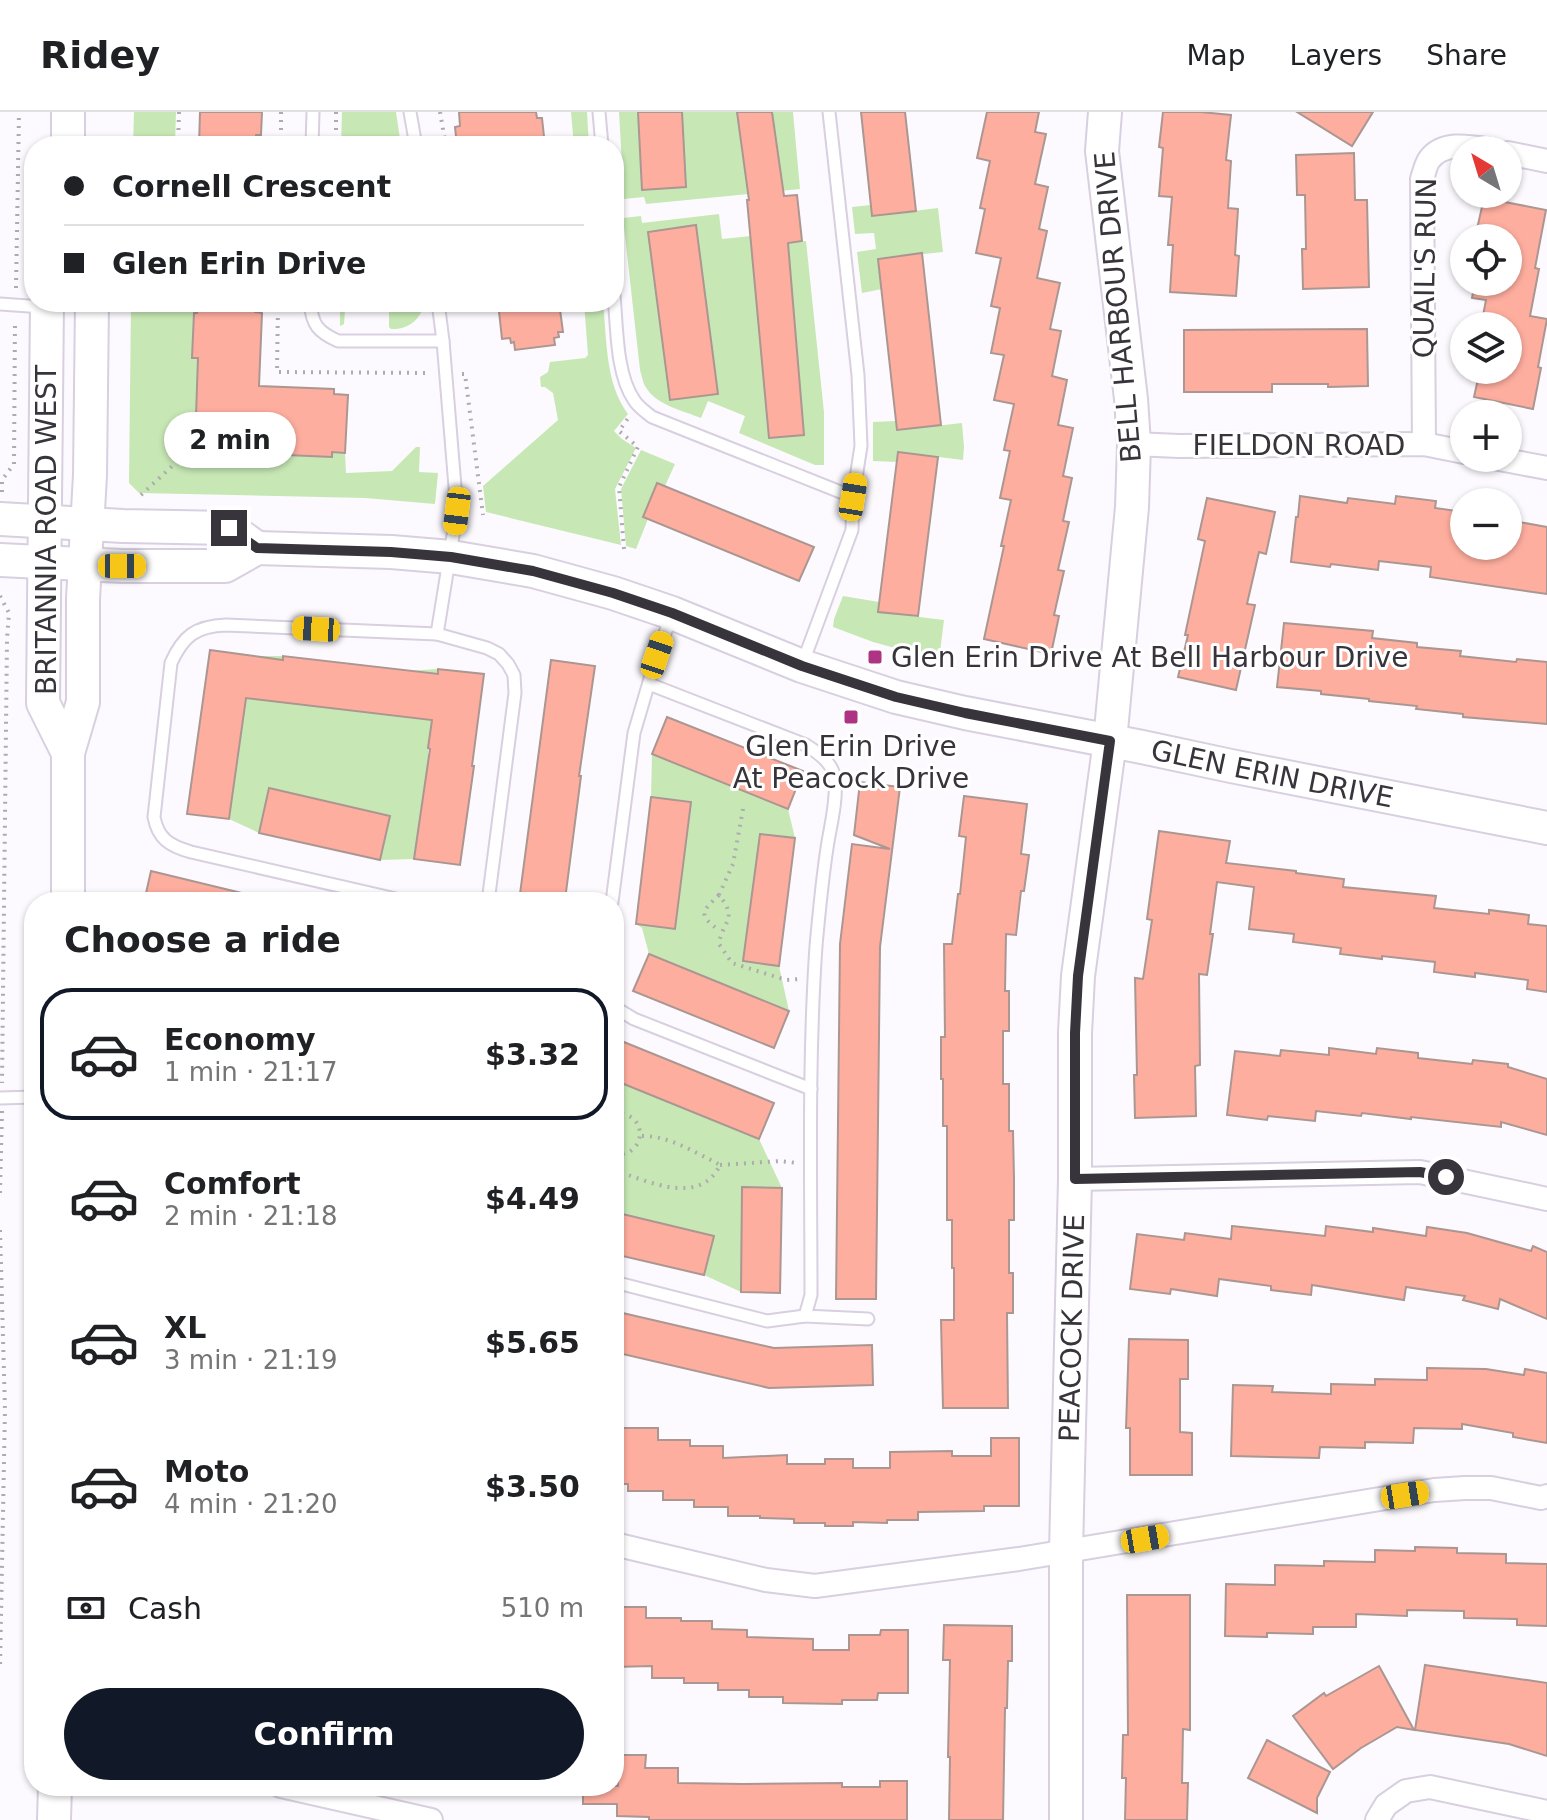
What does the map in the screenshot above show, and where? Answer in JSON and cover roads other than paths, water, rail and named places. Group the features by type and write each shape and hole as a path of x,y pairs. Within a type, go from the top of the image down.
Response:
{"street":[{"path":"68,112 68,136"},
{"name":"BELL HARBOUR DRIVE","path":"1105,112 1102,151 1134,444 1132,507 1110,741"},
{"name":"QUAIL'S RUN","path":"1424,444 1422,179 1429,159 1450,148"},
{"path":"1522,156 1547,161"},
{"name":"BRITANNIA ROAD WEST","path":"47,312 43,703 68,753"},
{"name":"BRITANNIA ROAD WEST","path":"68,892 68,753 83,702 92,312"},
{"name":"FIELDON ROAD","path":"1134,444 1424,444 1450,449"},
{"path":"1522,463 1547,468"},
{"name":"GLEN ERIN DRIVE","path":"0,519 229,528 257,548"},
{"name":"GLEN ERIN DRIVE","path":"0,560 225,566 257,548 451,557 533,571 672,613 802,666 896,697 1547,828"},
{"name":"PEACOCK DRIVE","path":"1066,1820 1066,1552 1075,1179 1075,1033 1078,976 1110,741"},
{"path":"1075,1179 1420,1172 1547,1199"},
{"path":"624,1546 766,1580 815,1586 1066,1552 1434,1490 1491,1488 1541,1498 1547,1496"},
{"path":"1377,1820 1386,1805 1406,1791 1430,1787 1547,1812"},
{"path":"54,1820 55,1796"},
{"path":"325,1796 431,1820"}],"lane":[{"path":"312,136 313,112"},
{"path":"410,112 414,136"},
{"path":"599,112 601,136"},
{"path":"802,666 852,530 853,497 861,446 858,375 829,112"},
{"path":"0,304 24,305"},
{"path":"311,312 313,323 325,335 338,341 443,341"},
{"path":"437,634 457,511 439,312"},
{"path":"616,312 626,386 638,406 652,417 853,497"},
{"path":"613,892 634,733 672,613"},
{"path":"366,892 177,848 156,829 155,803 171,663 178,647 197,631 207,626 226,625 437,634 499,654 514,675 515,693 489,892"},
{"path":"649,684 806,745 819,753 831,767 835,779 814,979 811,1295 805,1316"},
{"path":"624,1013 811,1089"},
{"path":"1,1098 24,1097"},
{"path":"624,1285 767,1321 805,1316 868,1319"}],"place":[{"name":"Glen Erin Drive At Bell Harbour Drive","path":"875,657"},
{"name":"Glen Erin Drive At Peacock Drive","path":"851,717"}]}
